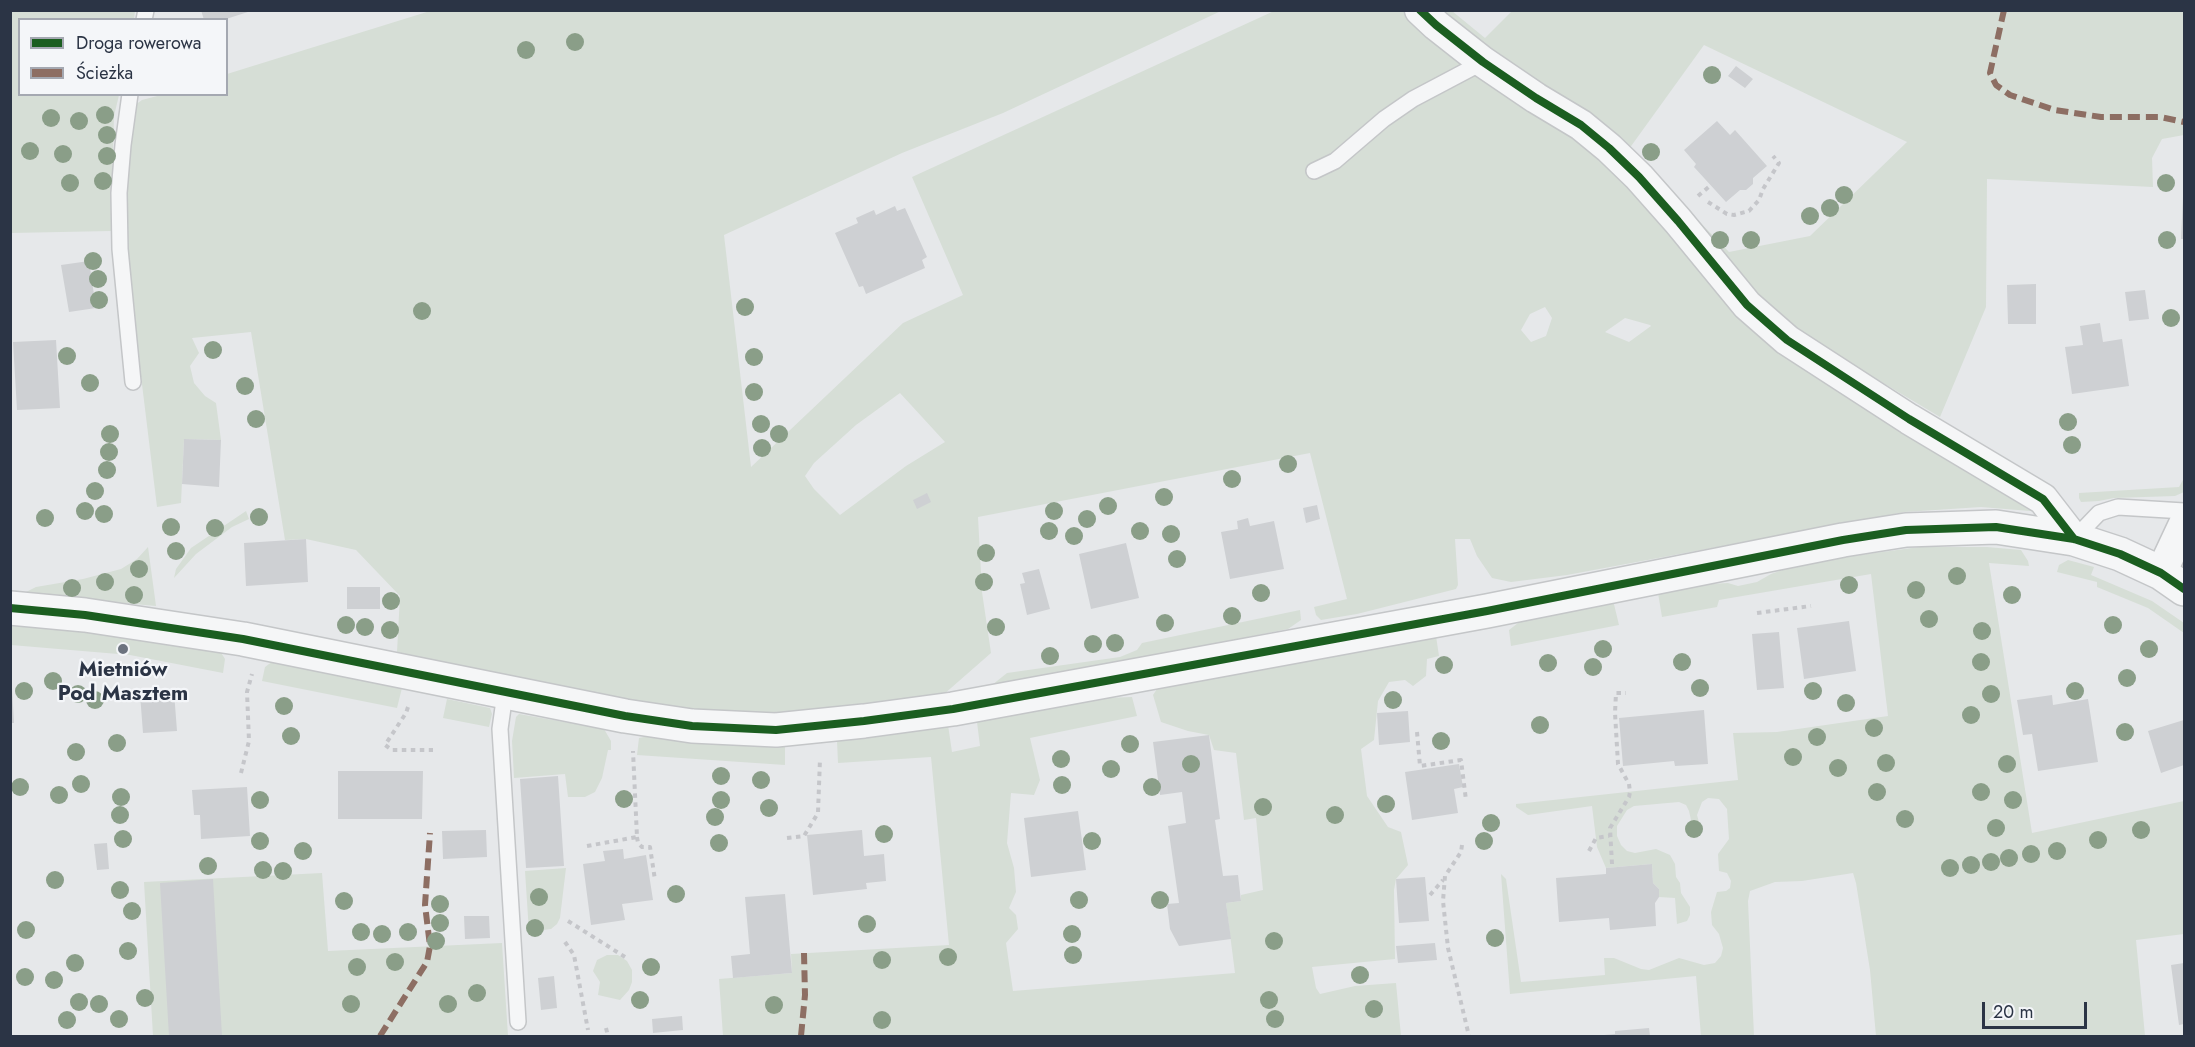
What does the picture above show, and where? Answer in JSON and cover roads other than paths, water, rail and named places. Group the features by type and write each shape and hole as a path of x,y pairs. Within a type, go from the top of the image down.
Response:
{"street":[{"path":"1420,10 1483,62 1581,125 1609,148 1658,199 1746,305 1787,340 1909,419 2043,499 2074,538"},
{"path":"10,609 86,615 243,639 625,716 692,726 776,730 817,727 953,709 1487,611 1832,542 1906,530 1996,526 2074,538 2120,554 2173,581 2184,525"}],"lane":[{"path":"1314,171 1335,161 1384,119 1413,99 1483,62"},
{"path":"130,96 119,193 119,238 133,382"},
{"path":"2074,538 2099,513 2118,507 2184,511"},
{"path":"505,693 500,729 518,1023"}],"place":[{"name":"Mietniów Pod Masztem","path":"123,649"}]}
